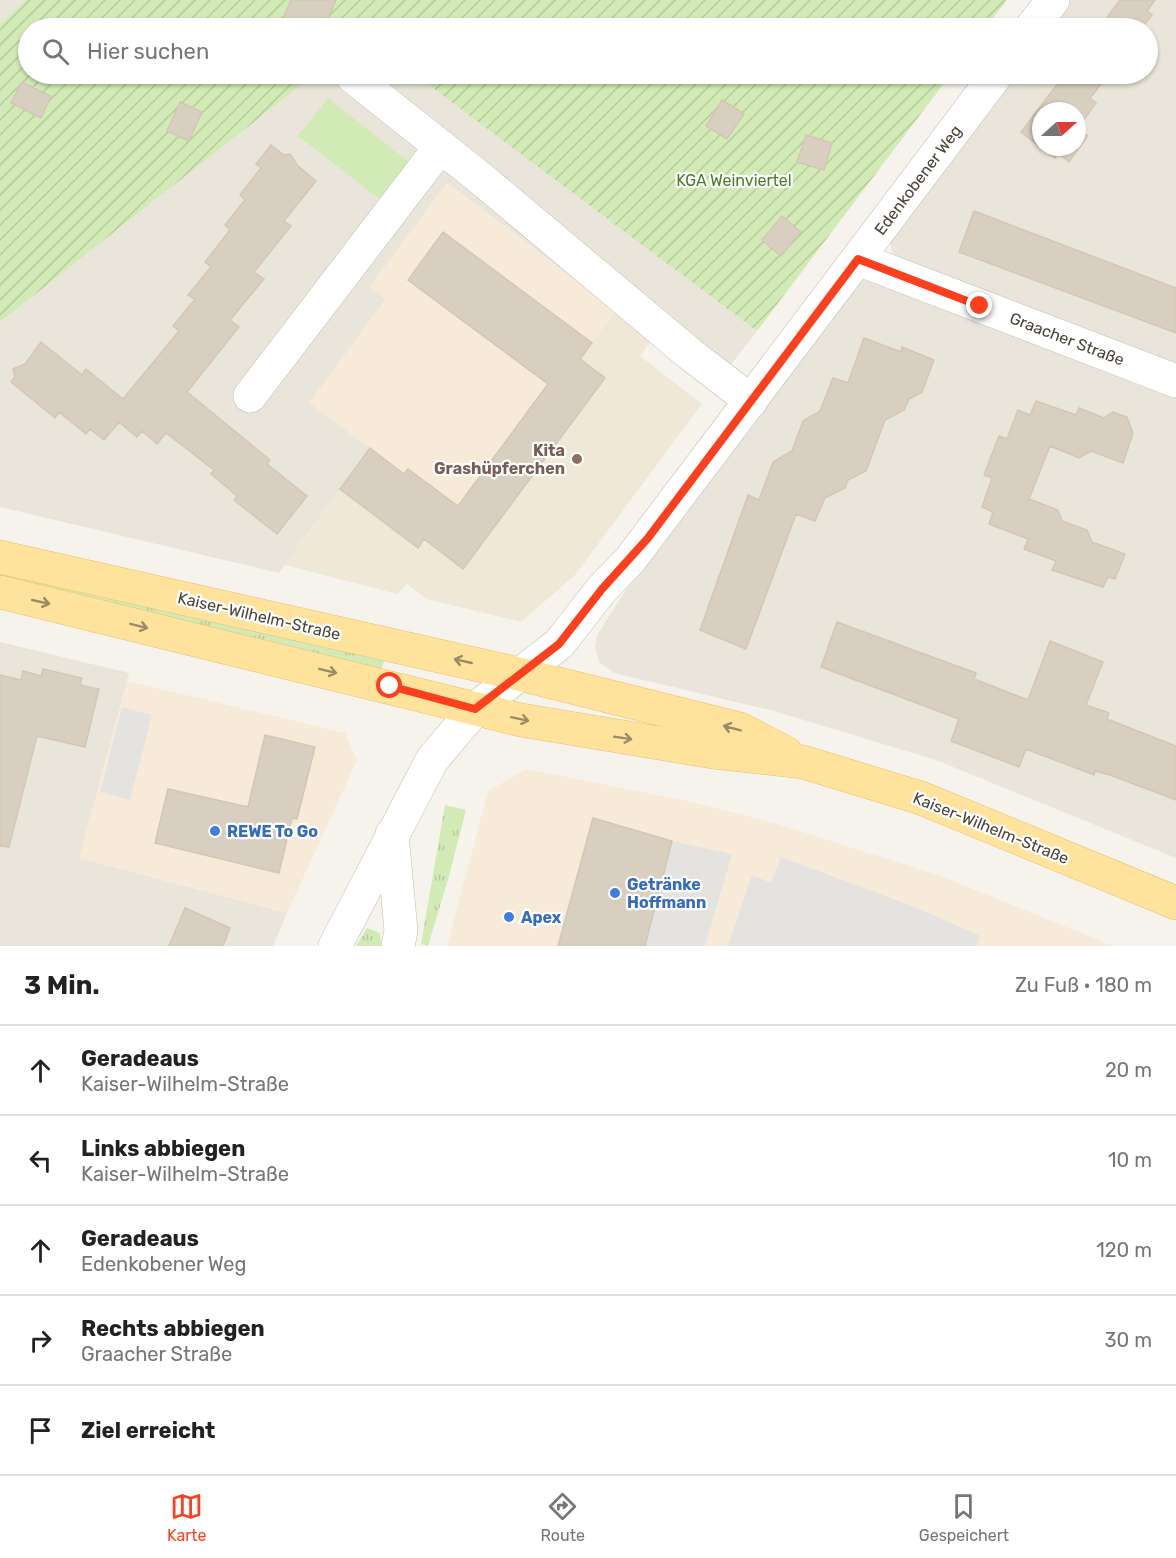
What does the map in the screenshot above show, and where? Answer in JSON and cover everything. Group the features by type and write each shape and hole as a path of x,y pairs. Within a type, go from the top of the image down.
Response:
{"main road":[{"name":"Kaiser-Wilhelm-Straße","path":"0,556 519,674 740,729 803,762"},
{"name":"Kaiser-Wilhelm-Straße","path":"0,592 475,709 554,726 656,743 803,762 921,798 1176,903"}],"street":[{"path":"1039,18 1053,0"},
{"path":"361,84 441,146 690,354 751,401"},
{"name":"Edenkobener Weg","path":"519,674 559,644 602,589 630,560 990,84"},
{"path":"250,396 441,146"},
{"name":"Graacher Straße","path":"858,259 1176,381"},
{"path":"335,946 432,760 475,709 519,674"},
{"path":"392,834 401,931 398,946"}],"shaded area":[{"path":"0,0 26,0 0,24"},
{"path":"1068,0 1176,0 1176,367 895,257 890,240 1006,84 1158,84 1158,18 1054,18"},
{"path":"302,84 427,84 757,331 715,385 447,183 371,286 386,299 310,402 370,448 279,573 0,507 0,322"},
{"path":"447,183 616,311 557,390 548,385 458,506 409,469 404,474 309,403 386,299 370,286"},
{"path":"870,278 1176,394 1176,858 936,760 774,711 614,673 599,662 595,647 597,635 624,593 862,279"},
{"name":"Kita Grashüpferchen","path":"616,311 653,338 640,356 702,404 575,575 521,622 427,599 407,584 397,594 285,565 370,448 404,474 408,469 458,505 548,384 557,390"},
{"path":"0,642 129,673 80,858 287,913 273,946 0,946"},
{"path":"127,681 345,733 357,760 287,913 79,858"},
{"path":"122,707 152,715 130,800 100,792"},
{"path":"527,769 697,803 774,823 941,876 1113,946 447,946 488,791"},
{"path":"672,841 732,854 705,946 645,946"},
{"path":"781,857 920,909 980,936 977,946 728,946 752,875 771,883"}],"green space":[{"path":"26,0 1007,0 993,18 18,18 18,84 302,84 0,322 0,24"},
{"name":"KGA Weinviertel","path":"427,84 943,84 757,331"},
{"path":"328,98 410,163 381,200 298,136"},
{"path":"0,570 384,661 381,670 0,578"},
{"path":"445,805 466,810 428,946 421,944"},
{"path":"367,928 380,933 381,946 356,946"}],"building":[{"path":"291,0 336,0 328,18 283,18"},
{"path":"1120,0 1155,0 1147,11 1152,15 1150,18 1106,18"},
{"path":"21,84 26,84 51,96 41,118 11,103"},
{"path":"1057,84 1101,84 1090,98 1096,103 1086,117 1086,102 1044,102"},
{"path":"722,100 744,114 727,139 706,126"},
{"path":"180,102 202,112 189,141 167,131"},
{"path":"1032,118 1032,140 1021,132"},
{"path":"806,135 832,143 824,170 797,162"},
{"path":"271,145 284,155 290,154 297,165 316,181 284,221 291,226 254,272 264,279 230,320 239,327 187,392 270,460 267,464 307,496 277,534 234,500 237,496 211,474 214,470 166,433 157,444 142,431 137,437 119,422 104,440 90,429 86,434 59,412 55,418 11,382 15,377 13,369 25,364 41,342 82,375 86,369 123,399 179,331 173,326 195,299 188,295 211,267 205,262 230,230 225,225 245,200 240,195 261,168 256,164"},
{"path":"1062,156 1073,156 1069,162"},
{"path":"974,211 1176,288 1176,333 959,252"},
{"path":"782,216 801,232 781,256 762,240"},
{"path":"443,232 592,343 580,359 605,378 463,569 424,539 418,548 340,489 370,448 404,474 408,469 458,506 548,384 408,280"},
{"path":"864,338 901,352 902,347 934,360 922,392 909,399 904,410 885,420 866,471 848,480 845,488 825,498 815,521 796,514 746,649 700,630 748,495 759,500 773,462 792,451 803,421 820,411 833,378 848,383"},
{"path":"1036,401 1076,415 1079,408 1104,418 1113,412 1127,417 1133,433 1123,463 1091,451 1079,458 1050,446 1029,499 1058,510 1062,521 1087,530 1092,542 1125,554 1115,579 1108,577 1103,587 1052,570 1056,561 1024,549 1028,539 989,524 993,512 982,507 992,478 984,475 999,436 1007,439 1018,410 1030,415"},
{"path":"837,622 976,673 974,679 1028,700 1050,641 1103,662 1086,705 1109,713 1107,719 1176,746 1176,800 1110,775 1095,771 1094,775 1026,749 1019,767 951,741 959,719 821,667"},
{"path":"43,669 82,678 80,685 99,689 85,747 37,736 9,847 0,846 0,675 21,680 23,671 41,676"},
{"path":"265,735 315,747 297,819 292,818 279,873 155,843 168,789 248,807"},
{"name":"Getränke Hoffmann","path":"593,818 672,841 645,946 558,946"},
{"path":"185,908 230,928 223,946 169,946"}],"place":[{"name":"Kita Grashüpferchen","path":"577,459"},
{"name":"REWE To Go","path":"215,831"},
{"name":"Getränke Hoffmann","path":"615,893"},
{"name":"Apex","path":"509,917"}],"route":[{"path":"390,686 475,709 559,644 602,589 648,538 858,259 980,306"}]}
